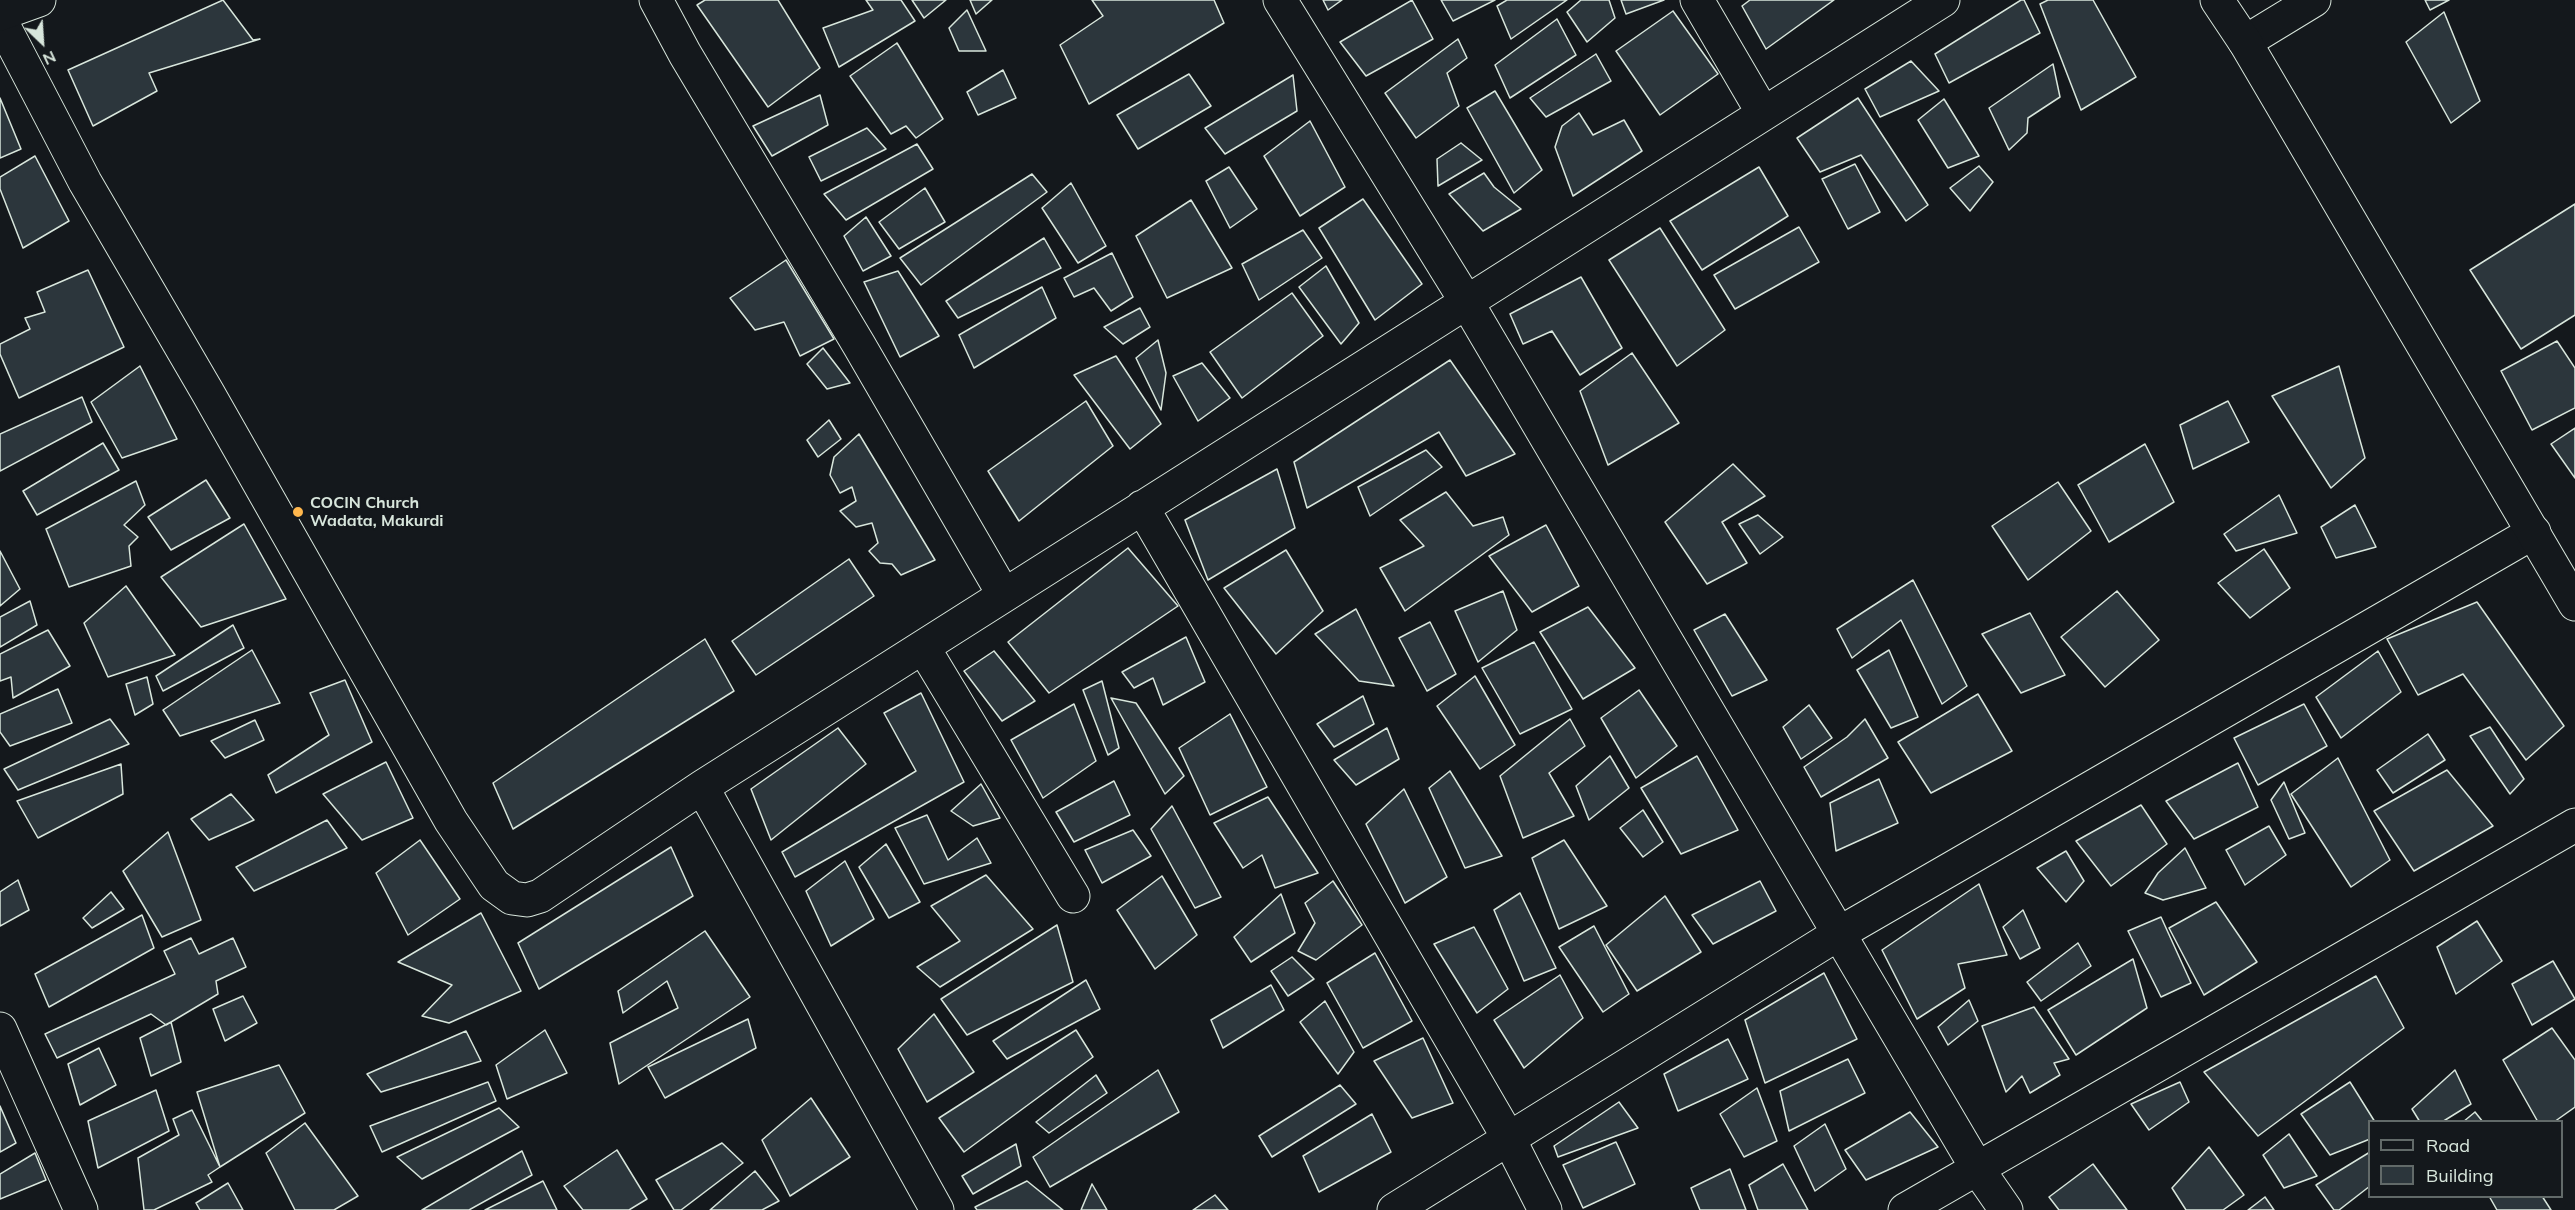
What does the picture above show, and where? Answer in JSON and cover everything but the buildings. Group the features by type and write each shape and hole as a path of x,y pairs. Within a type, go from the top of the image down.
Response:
{"street":[{"path":"0,14 39,0"},
{"path":"656,0 685,54 865,355 1004,595"},
{"path":"1280,0 1466,301 1977,1168 2006,1210"},
{"path":"1696,0 1763,113"},
{"path":"0,19 84,182 208,393 451,821 494,885 512,898 527,900 540,896 702,787 1943,0"},
{"path":"2217,0 2245,42 2575,604"},
{"path":"2245,42 2314,0"},
{"path":"1142,507 1509,1139 1545,1210"},
{"path":"1394,1210 1838,934 2534,532"},
{"path":"923,647 1073,896"},
{"path":"702,787 937,1210"},
{"path":"1905,1210 2575,825"},
{"path":"0,1029 81,1210"}],"place":[{"name":"COCIN Church Wadata, Makurdi","path":"298,512"}]}
